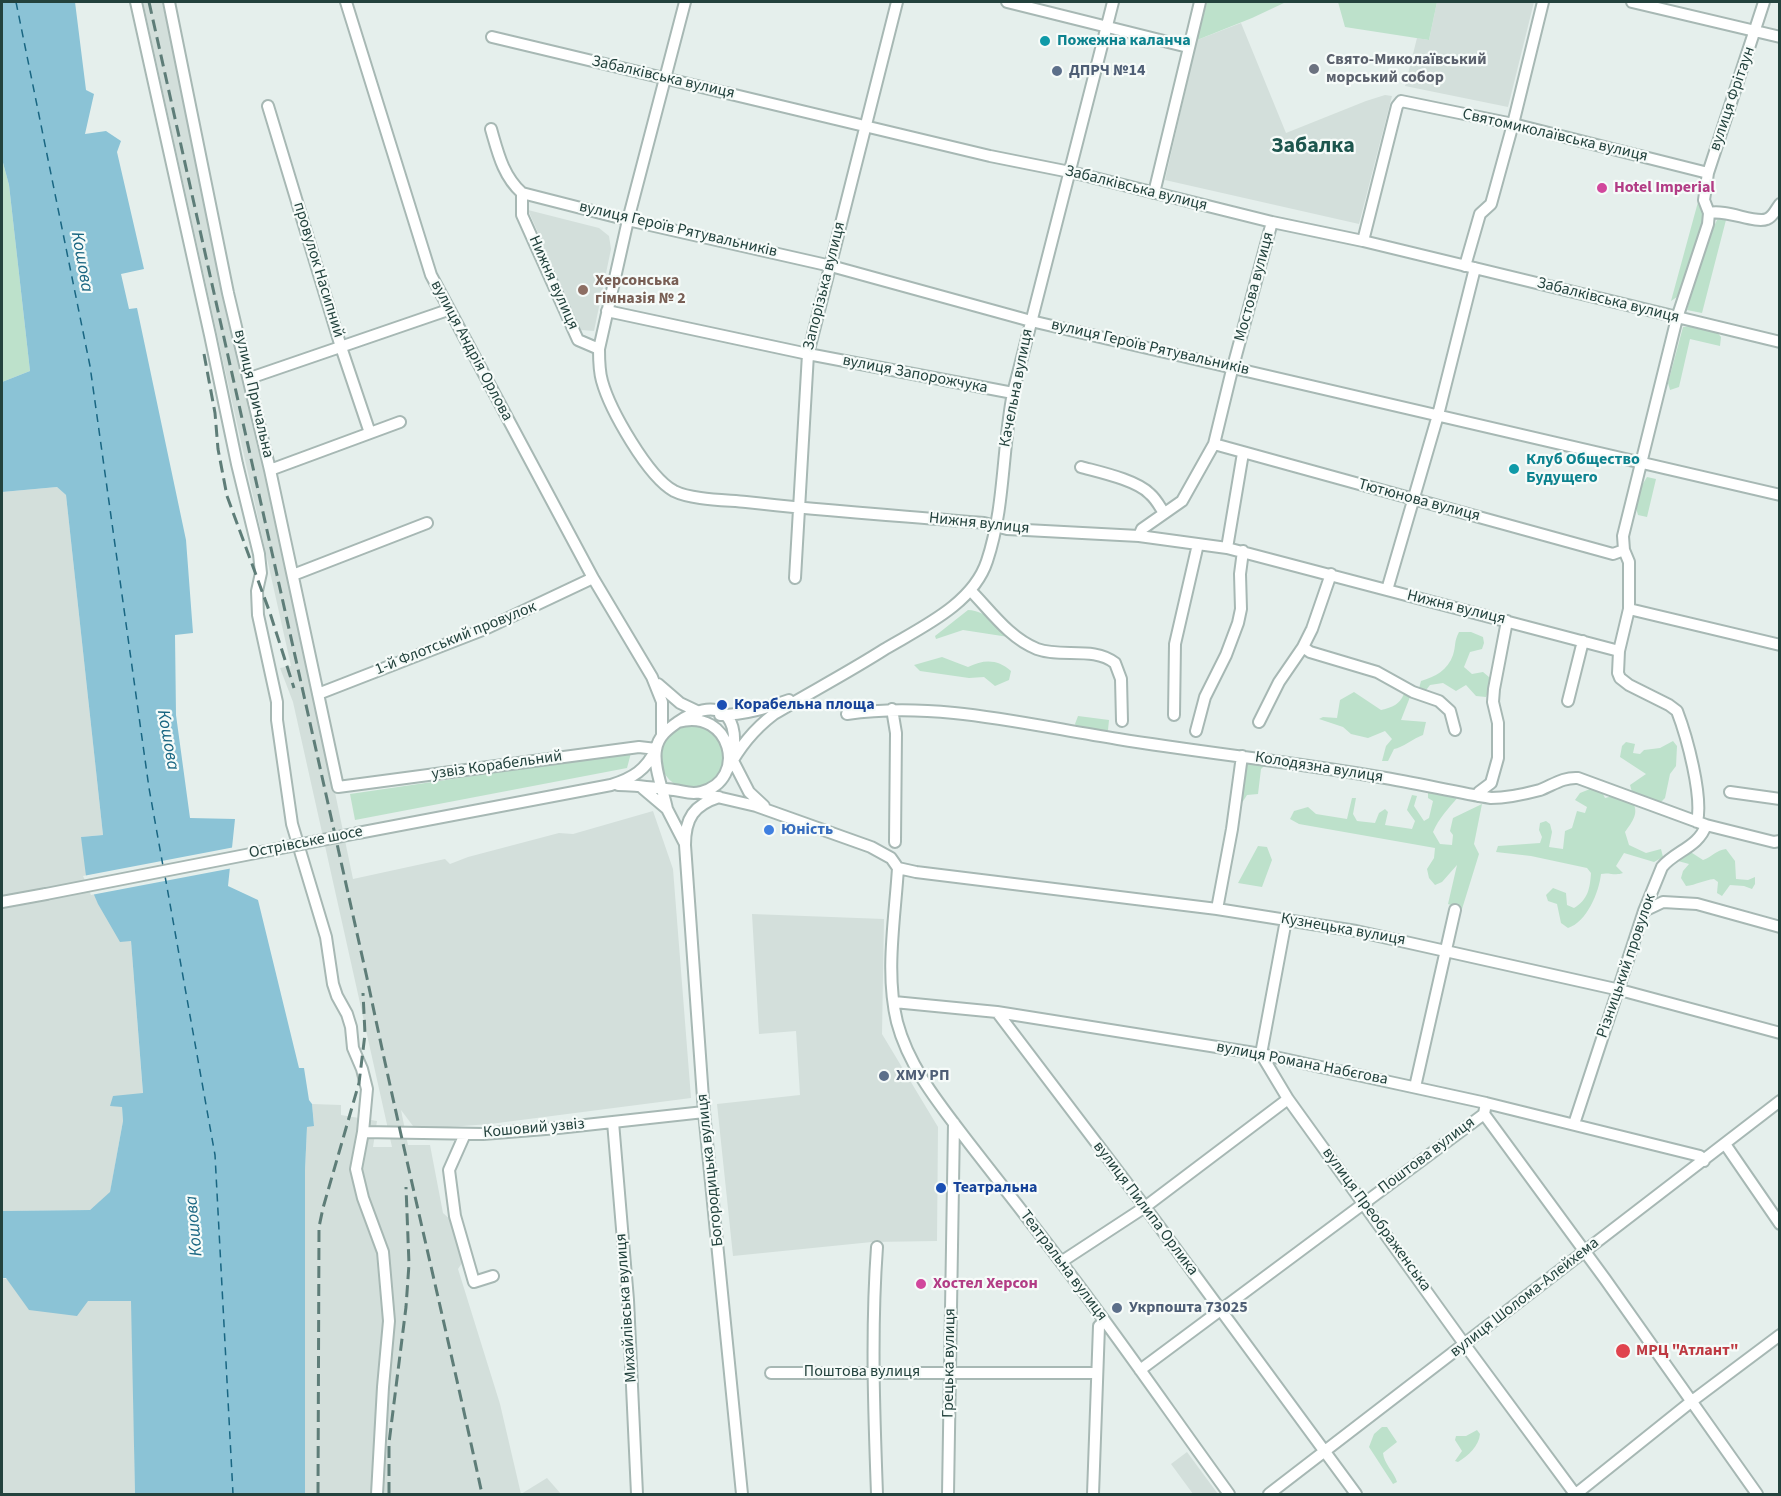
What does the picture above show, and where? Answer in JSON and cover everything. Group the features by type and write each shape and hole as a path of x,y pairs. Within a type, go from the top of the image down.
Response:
{"street":[{"path":"136,2 237,464 259,554 261,573 257,591 258,615 277,702 277,720 291,824 326,938 336,996 347,1014 353,1048 367,1089 357,1169 363,1198 383,1252 389,1321 377,1494"},
{"name":"вулиця Причальна","path":"169,2 228,293 250,378 338,787"},
{"name":"вулиця Андрія Орлова","path":"346,2 431,275 593,578 652,677 662,702 662,735"},
{"path":"599,349 628,220 686,2"},
{"name":"Запорізька вулиця","path":"795,578 808,354 897,2"},
{"path":"1007,2 1188,47"},
{"name":"Качельна вулиця","path":"729,765 758,726 931,621 970,590 987,563 997,527 1004,452 1013,393 1113,2"},
{"path":"1154,193 1200,2"},
{"path":"1387,590 1438,415 1479,214 1491,204 1543,2"},
{"path":"1632,2 1779,37"},
{"name":"вулиця Фрітаун","path":"1619,651 1629,609 1629,562 1624,550 1623,536 1677,318 1708,224 1709,213 1704,200 1708,173 1764,2"},
{"name":"Забалківська вулиця","path":"492,37 1069,172 1272,222 1362,241 1779,342"},
{"name":"Святомиколаївська вулиця","path":"1362,241 1397,105 1401,101 1513,124 1708,173"},
{"name":"провулок Насипний","path":"268,106 341,346 370,432"},
{"path":"491,129 504,169 522,193"},
{"name":"вулиця Героїв Рятувальників","path":"522,193 628,220 831,266 1031,321 1779,495"},
{"name":"Нижня вулиця","path":"522,193 522,215 578,340 599,349 602,379 609,402 639,452 675,492 799,508 984,523 1017,530 1139,536 1227,548 1619,651"},
{"path":"1709,213 1719,211 1765,220 1772,216 1779,204"},
{"name":"Мостова вулиця","path":"1139,536 1142,529 1177,505 1187,495 1214,444 1272,222"},
{"path":"250,378 448,310"},
{"name":"вулиця Запорожчука","path":"607,311 808,354 1013,393"},
{"path":"270,470 400,422"},
{"name":"Тютюнова вулиця","path":"1214,444 1613,554 1624,550"},
{"path":"1227,548 1243,453"},
{"path":"1081,467 1114,476 1143,489 1152,495 1164,513"},
{"path":"292,575 427,523"},
{"path":"1174,715 1175,644 1198,544"},
{"path":"1196,731 1205,697 1226,655 1238,623 1241,609 1240,574 1243,551"},
{"path":"1259,722 1278,682 1303,647 1331,574"},
{"name":"1-й Флотський провулок","path":"318,694 485,629 593,578"},
{"path":"970,590 1002,625 1038,649 1101,656 1115,663 1121,679 1122,721"},
{"path":"1629,609 1779,645"},
{"path":"1478,796 1479,792 1491,783 1498,758 1498,723 1494,708 1494,689 1507,621"},
{"path":"1568,701 1583,641"},
{"path":"1303,647 1310,652 1377,672 1413,692 1439,701 1450,711 1455,730"},
{"path":"1619,651 1617,668 1620,678 1677,711 1693,769 1701,824"},
{"name":"вулиця Андрія Орлова","path":"652,677 672,697 701,715"},
{"name":"Качельна вулиця","path":"701,715 738,715 753,712 812,692"},
{"path":"700,793 711,788 720,780 729,765 734,737 726,715 718,709 707,708 701,715 678,722 662,735 656,749 656,762 659,773 667,783 677,790 688,793 720,797 768,810 871,847 891,858 898,868"},
{"path":"892,709 896,734 895,842"},
{"name":"Колодязна вулиця","path":"847,714 892,709 919,709 972,715 1120,740 1381,777 1478,796 1503,798 1540,790 1571,777 1701,824 1779,841"},
{"path":"701,715 723,735 728,746 729,765 754,799 768,810"},
{"path":"739,777 741,746"},
{"name":"узвіз Корабельний","path":"338,787 639,747 656,749"},
{"name":"Острівське шосе","path":"2,902 611,785 636,775 646,767 656,749"},
{"path":"1217,909 1232,829 1242,756"},
{"name":"Богородицька вулиця","path":"659,773 667,809 685,845"},
{"name":"Острівське шосе","path":"611,785 677,790"},
{"name":"Богородицька вулиця","path":"641,787 667,809"},
{"path":"1730,792 1779,799"},
{"name":"Богородицька вулиця","path":"700,793 690,811 685,845 704,1112 742,1494"},
{"path":"687,824 698,807 720,797"},
{"name":"Різницький провулок","path":"1574,1124 1620,990 1644,911 1662,867 1698,840 1701,824"},
{"name":"Кузнецька вулиця","path":"898,868 1217,909 1356,931 1445,949 1620,990 1779,1033"},
{"name":"Театральна вулиця","path":"898,868 891,967 898,1023 909,1054 954,1123 1062,1262 1229,1494"},
{"path":"1644,911 1663,902 1697,904 1779,927"},
{"path":"1415,1087 1455,910"},
{"path":"1261,1054 1286,920"},
{"name":"вулиця Романа Набєгова","path":"894,1002 997,1012 1261,1054 1415,1087 1485,1109 1574,1124 1700,1156 1704,1161"},
{"name":"вулиця Пилипа Орлика","path":"997,1012 1145,1207 1356,1494"},
{"name":"вулиця Преображенська","path":"1261,1054 1288,1099 1465,1345 1576,1494"},
{"path":"1062,1262 1145,1207 1288,1099"},
{"name":"вулиця Шолома-Алейхема","path":"1269,1494 1779,1101"},
{"path":"1485,1109 1757,1494"},
{"name":"Поштова вулиця","path":"1140,1370 1364,1203 1485,1109"},
{"name":"Кошовий узвіз","path":"363,1132 465,1134 558,1128 704,1112"},
{"name":"Михайлівська вулиця","path":"613,1122 628,1300 637,1494"},
{"name":"Грецька вулиця","path":"948,1494 954,1123"},
{"path":"465,1134 449,1170 455,1216 474,1282 493,1276"},
{"path":"1725,1144 1779,1224"},
{"path":"876,1248 872,1372 877,1494"},
{"path":"1093,1494 1099,1326 1105,1321"},
{"path":"1576,1494 1779,1335"},
{"name":"Поштова вулиця","path":"771,1373 1096,1373"}],"shaded area":[{"path":"143,2 162,2 249,379 353,879 445,859 450,864 468,857 559,833 573,834 653,811 673,869 691,1098 490,1124 435,1128 413,1126 401,1110 408,1145 430,1145 443,1213 453,1222 462,1263 458,1269 500,1404 521,1494 305,1494 305,1170 307,1127 314,1125 312,1104 341,1105 341,1115 377,1121 373,1147 392,1147 293,702 280,668 291,666"},
{"path":"1437,2 1534,2 1508,107 1405,86 1417,38 1429,40"},
{"path":"1241,23 1286,133 1366,101 1385,95 1392,96 1359,224 1165,180 1197,40"},
{"name":"Херсонська гімназія № 2","path":"528,210 599,228 609,236 611,249 594,331 581,330"},
{"path":"57,487 66,495 103,835 81,837 131,941 143,1094 122,1106 123,1121 110,1193 90,1210 2,1211 2,492"},
{"path":"752,914 884,919 882,1034 938,1127 937,1241 872,1242 733,1256 717,1104 800,1095 796,1031 759,1034"},
{"path":"2,1278 88,1301 132,1301 135,1494 2,1494"},
{"path":"1187,1452 1218,1494 1193,1494 1171,1464"},
{"path":"547,1478 561,1494 521,1494"}],"green space":[{"path":"1207,2 1286,2 1197,40"},
{"path":"1338,2 1437,2 1429,40 1345,27"},
{"path":"2,159 9,185 30,371 2,382"},
{"path":"1698,202 1704,218 1677,297 1671,301"},
{"path":"1727,216 1702,313 1687,310 1707,240 1717,220"},
{"path":"1691,326 1716,331 1721,337 1720,346 1690,339 1679,387 1670,390 1668,383 1683,327"},
{"path":"1647,477 1656,479 1647,517 1638,515 1636,505 1639,491"},
{"path":"968,610 988,616 1015,638 963,630 936,639 935,636"},
{"path":"1459,632 1471,632 1483,637 1482,649 1470,652 1464,667 1472,674 1483,672 1489,677 1486,697 1476,696 1466,685 1456,691 1443,683 1430,685 1423,694 1418,692 1421,681 1436,675 1448,665"},
{"path":"942,657 968,667 985,662 996,662 1011,671 1009,680 995,686 984,677 969,678 920,671 914,665"},
{"path":"1354,692 1381,710 1395,705 1404,694 1410,697 1401,720 1426,722 1423,735 1394,749 1388,761 1382,761 1386,746 1392,739 1385,731 1368,738 1351,734 1343,727 1319,719 1337,718 1340,700"},
{"path":"1078,716 1109,720 1108,730 1105,732 1077,728 1075,724"},
{"name":"Корабельна площа","path":"686,725 698,725 715,734 722,745 724,757 722,769 715,780 698,789 686,789 674,784 665,775 660,763 660,751 665,739 674,730"},
{"path":"1673,741 1677,746 1676,766 1670,774 1665,798 1660,803 1632,792 1630,785 1646,774 1620,757 1622,746 1626,742 1635,744 1633,753 1640,754 1644,750 1660,748"},
{"path":"631,753 627,768 355,820 350,794"},
{"path":"1247,760 1259,761 1264,766 1261,769 1258,794 1247,795 1240,806 1238,766"},
{"path":"1590,789 1601,790 1605,798 1613,796 1632,801 1635,813 1625,832 1629,845 1646,853 1661,849 1663,857 1654,862 1624,853 1616,866 1623,873 1601,874 1591,906 1581,920 1568,928 1561,923 1557,904 1548,901 1546,895 1553,888 1566,893 1567,905 1574,908 1579,905 1589,889 1591,873 1587,868 1531,856 1496,852 1498,846 1540,843 1542,837 1539,830 1540,823 1546,821 1550,824 1552,832 1549,847 1563,849 1565,831 1572,828 1577,811 1585,813 1587,807 1575,800 1580,793"},
{"path":"1428,792 1458,797 1433,832 1440,844 1452,845 1453,835 1450,831 1453,818 1482,804 1474,844 1479,854 1462,909 1448,904 1457,865 1442,882 1435,885 1429,878 1427,869 1434,858 1435,848 1299,824 1290,819 1294,811 1308,807 1316,814 1347,819 1352,798 1356,798 1353,814 1357,821 1375,823 1379,813 1385,809 1388,812 1385,825 1412,829 1415,821 1407,810 1412,795 1417,796 1414,806 1424,821 1429,818 1433,801 1428,798"},
{"path":"1258,846 1267,847 1272,860 1262,887 1238,883"},
{"path":"1726,849 1735,861 1736,879 1748,880 1755,877 1752,889 1730,885 1722,896 1717,893 1718,882 1714,879 1686,886 1681,878 1689,864 1678,861 1682,854 1689,851 1703,860"},
{"path":"1382,1427 1387,1427 1397,1442 1383,1453 1397,1482 1393,1484 1369,1447 1374,1434"},
{"path":"1477,1430 1480,1434 1475,1447 1462,1460 1455,1461 1462,1451 1455,1440 1456,1436 1466,1436"}],"water":[{"name":"Кошова","path":"2,2 75,2 86,90 94,94 85,134 106,131 121,141 117,152 144,269 121,274 129,309 137,308 186,540 193,633 175,635 176,715 190,818 235,819 228,886 258,900 299,1068 304,1068 309,1100 312,1104 314,1126 307,1127 305,1170 305,1494 135,1494 131,1301 88,1301 77,1316 29,1310 6,1278 2,1278 2,1211 90,1210 110,1192 123,1121 122,1107 110,1106 113,1096 143,1093 131,941 120,942 98,904 86,876 81,837 103,835 66,495 57,487 2,492 2,382 30,371 9,185 2,159"}],"pier":[{"path":"235,847 233,868 91,895 83,876"}],"ferry route":[{"path":"16,2 90,366 149,788 163,866"},
{"path":"165,876 215,1155 233,1494"}],"railway":[{"path":"149,2 482,1494"},
{"path":"204,354 227,496 270,613 294,688"},
{"path":"318,1494 319,1227 359,1083 365,1034 363,993"},
{"path":"389,1494 389,1443 409,1264 406,1187"}],"place":[{"name":"Пожежна каланча","path":"1045,41"},
{"name":"Свято-Миколаївський морський собор","path":"1314,69"},
{"name":"ДПРЧ №14","path":"1057,71"},
{"name":"Hotel Imperial","path":"1602,188"},
{"name":"Херсонська гімназія № 2","path":"583,290"},
{"name":"Клуб Общество Будущего","path":"1514,469"},
{"name":"Корабельна площа","path":"722,705"},
{"name":"Юність","path":"769,830"},
{"name":"ХМУ РП","path":"884,1076"},
{"name":"Театральна","path":"941,1188"},
{"name":"Хостел Херсон","path":"921,1284"},
{"name":"Укрпошта 73025","path":"1117,1308"},
{"name":"МРЦ \"Атлант\"","path":"1623,1351"}],"district":[{"name":"Забалка","path":"1313,147"}]}
